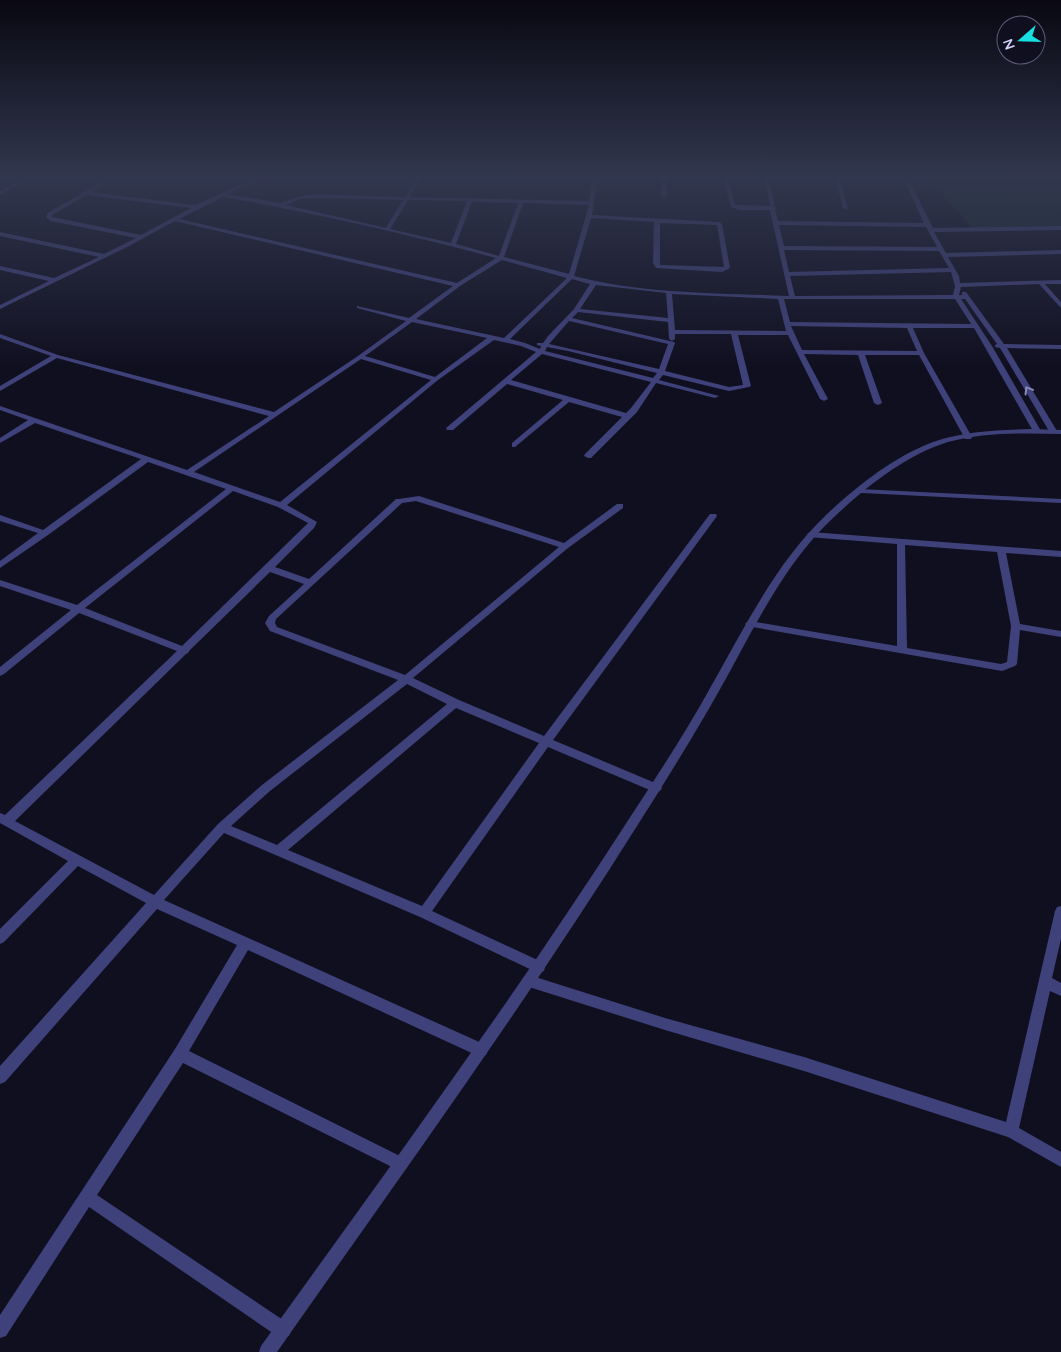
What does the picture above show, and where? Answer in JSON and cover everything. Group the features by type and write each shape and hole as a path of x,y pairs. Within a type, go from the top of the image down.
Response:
{"street":[{"path":"34,241 104,256"},
{"path":"0,307 132,241"},
{"path":"269,241 458,285"},
{"path":"436,241 594,283 669,292 792,298 967,297"},
{"path":"453,245 454,241"},
{"path":"188,473 360,357 458,285 501,258 507,241"},
{"path":"506,340 571,277 582,241"},
{"path":"657,241 656,263 658,266 722,270 727,268 723,241"},
{"path":"780,241 792,298"},
{"path":"937,241 953,270 958,286 1002,346 1057,432"},
{"path":"782,248 942,249"},
{"path":"945,255 1061,252"},
{"path":"0,268 53,280"},
{"path":"787,274 953,270"},
{"path":"1040,282 1061,306"},
{"path":"958,286 1061,282"},
{"path":"450,428 541,352 550,337 576,310 594,283"},
{"path":"958,286 956,296 989,346 1037,431"},
{"path":"588,456 634,410 661,372 672,343 669,292"},
{"path":"780,297 790,333 824,399"},
{"path":"359,307 523,344 541,352 716,396"},
{"path":"576,310 671,320"},
{"path":"568,319 672,343"},
{"path":"788,324 975,326"},
{"path":"908,326 968,437"},
{"path":"672,332 790,333"},
{"path":"523,344 546,344 729,389 747,386 734,333"},
{"path":"0,336 56,356 275,415"},
{"path":"281,506 436,379 493,337"},
{"path":"989,346 1061,347"},
{"path":"800,352 921,353"},
{"path":"861,353 878,403"},
{"path":"0,389 56,356"},
{"path":"360,357 436,379"},
{"path":"506,381 627,416"},
{"path":"515,445 568,399"},
{"path":"0,408 281,506 313,522 270,568 184,651 3,819 155,902 481,1050"},
{"path":"0,441 34,420"},
{"path":"267,1352 529,982 656,788 705,706 750,624 811,535 830,516 895,465 937,443 968,437 1037,431 1057,432"},
{"path":"0,565 146,459"},
{"path":"0,672 231,489"},
{"path":"862,490 1061,501"},
{"path":"565,546 416,498 406,498 400,501 310,583 272,618 270,623 273,628 406,679 455,703 656,788"},
{"path":"0,1077 222,827 280,776 406,679 565,546 620,506"},
{"path":"424,913 546,741 713,516"},
{"path":"0,518 45,533"},
{"path":"811,535 1061,554"},
{"path":"901,542 902,650"},
{"path":"750,624 1002,668 1007,667 1012,664 1016,626 1001,549"},
{"path":"270,568 310,583"},
{"path":"0,583 78,609 184,651"},
{"path":"1016,626 1061,634"},
{"path":"279,851 455,703"},
{"path":"222,827 424,913 538,967"},
{"path":"0,938 78,859"},
{"path":"1010,1131 1061,911"},
{"path":"0,1330 180,1054 245,943"},
{"path":"1045,981 1061,990"},
{"path":"529,982 804,1064 1010,1131 1061,1160"},
{"path":"180,1054 400,1164"},
{"path":"87,1197 283,1330"}]}
